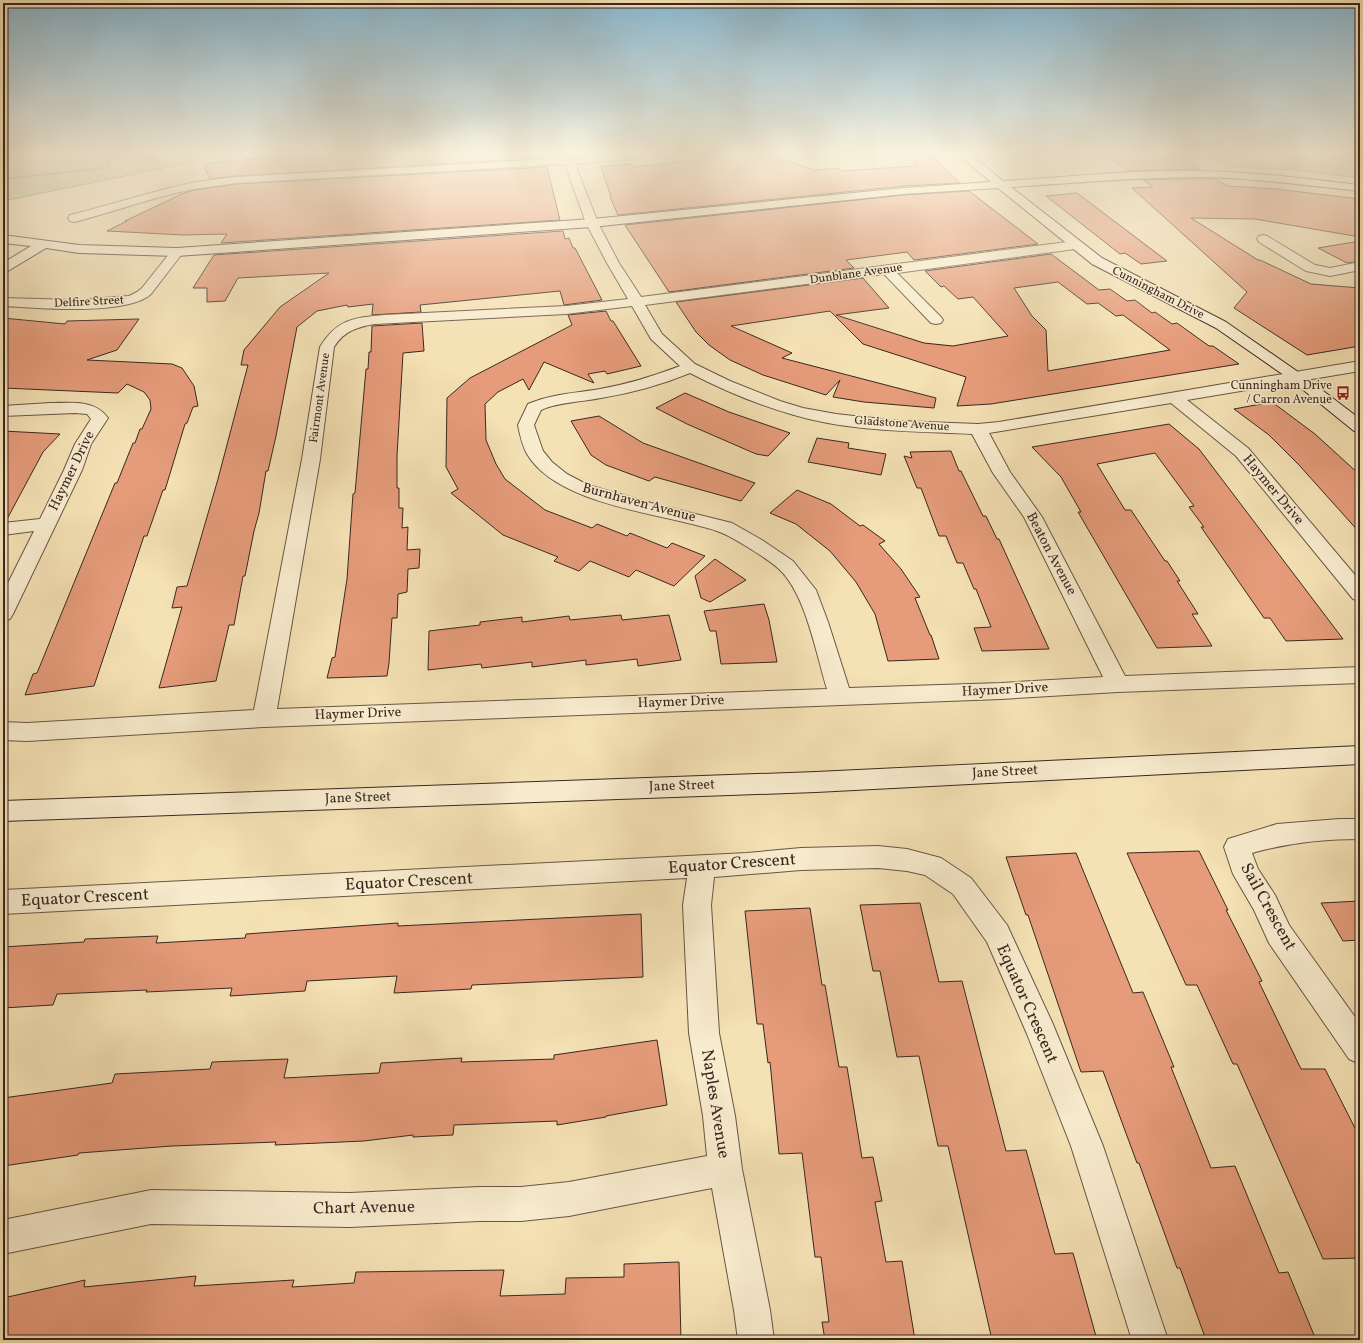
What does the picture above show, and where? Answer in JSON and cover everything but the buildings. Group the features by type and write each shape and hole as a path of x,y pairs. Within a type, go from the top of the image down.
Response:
{"street":[{"path":"74,218 84,216"},
{"name":"Gladstone Avenue","path":"589,216 613,263 656,336 690,367 724,384 774,404 800,412 836,420 900,426 978,429 999,427 1068,414 1175,398 1360,366"},
{"path":"3,239 79,249 176,252 592,223 657,216"},
{"name":"Cunningham Drive","path":"1038,216 1075,245 1114,271 1221,325 1296,377 1360,427"},
{"path":"1263,239 1311,268 1330,272 1360,266"},
{"path":"3,268 43,245"},
{"name":"Dunblane Avenue","path":"636,301 1075,245"},
{"name":"Delfire Street","path":"3,302 54,304 117,302 130,300 142,295 176,252"},
{"path":"887,270 936,320"},
{"name":"Fairmont Avenue","path":"264,718 311,459 327,347 336,333 345,326 360,322 384,319 566,310 636,301"},
{"name":"Burnhaven Avenue","path":"690,367 662,379 630,388 546,402 534,407 526,425 535,453 546,466 561,478 582,489 645,507 725,527 755,544 786,565 806,590 818,622 840,697"},
{"name":"Haymer Drive","path":"1175,398 1242,452 1360,594"},
{"name":"Haymer Drive","path":"3,411 60,408 94,412 100,418 83,444 73,470 3,614"},
{"name":"Beaton Avenue","path":"978,429 1002,473 1034,517 1118,684"},
{"path":"3,529 47,524"},
{"name":"Haymer Drive","path":"3,731 27,732 264,718 1001,691 1118,684 1360,675"},
{"name":"Jane Street","path":"3,810 816,782 1360,755"},
{"name":"Sail Crescent","path":"1360,829 1339,829 1278,835 1237,847 1246,874 1264,903 1279,934 1360,1049"},
{"name":"Equator Crescent","path":"3,902 702,867 801,859 878,857 907,860 932,866 962,886 997,934 1041,1032 1087,1146 1150,1340"},
{"name":"Naples Avenue","path":"702,867 697,905 704,1033 719,1116 725,1169 752,1310 756,1340"},
{"name":"Chart Avenue","path":"3,1237 151,1207 350,1210 479,1204 521,1204 569,1199 725,1169"}],"place":[{"name":"Cunningham Drive / Carron Avenue","path":"1343,393"}]}
